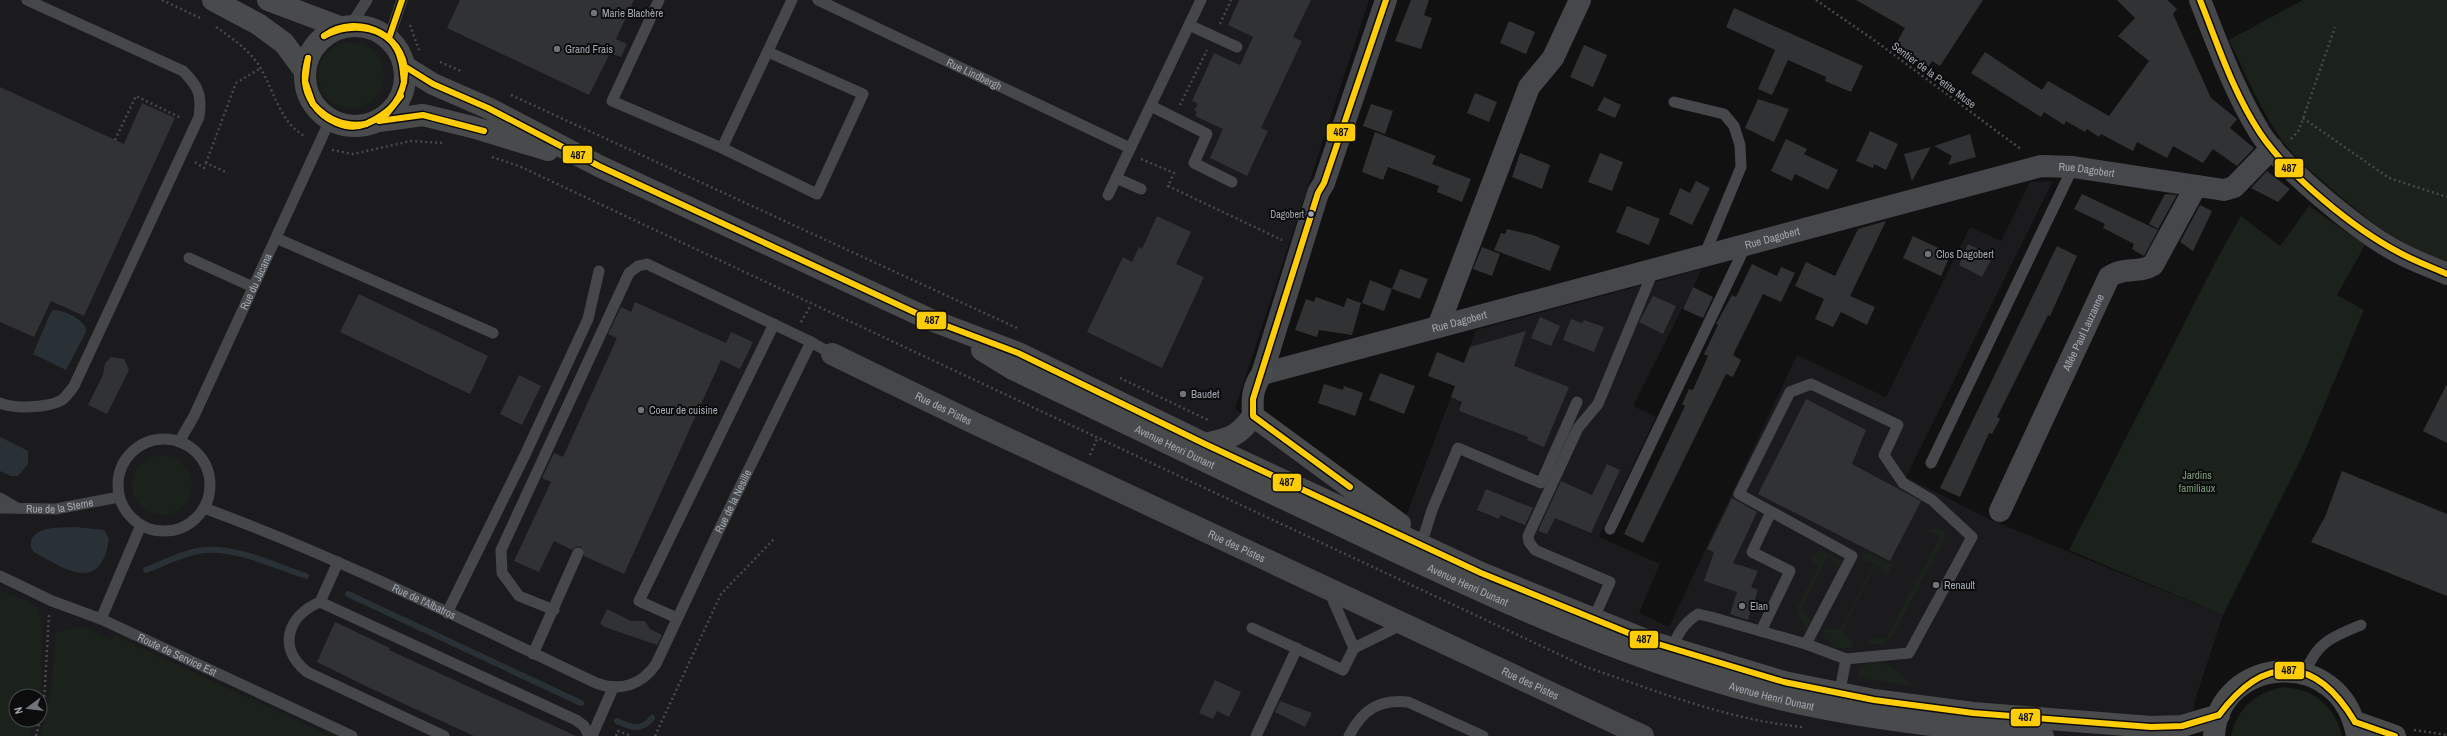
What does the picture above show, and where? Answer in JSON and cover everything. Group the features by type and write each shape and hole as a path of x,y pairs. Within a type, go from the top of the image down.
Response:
{"main road":[{"path":"213,0 258,24 284,43 304,70"},
{"path":"268,0 346,26 365,26 378,30 389,38 399,51 404,66 404,85 400,99 391,111 379,120 360,126 345,126 330,120 316,109 308,95 304,70 308,56 316,43 327,33 346,26"},
{"name":"Avenue Henri Dunant","path":"404,66 433,84 488,108 599,166 931,320 1018,353 1205,444 1421,544 1480,574 1593,620 1670,657"},
{"name":"Avenue Henri Dunant","path":"379,120 423,115 472,127 599,166"},
{"name":"Avenue Henri Dunant","path":"931,320 1013,369 1434,570 1559,626 1670,657 1784,682 1838,701 1918,724 2043,736"},
{"path":"1205,444 1234,437 1243,430 1253,416 1253,392 1255,384 1262,374"},
{"path":"1253,416 1400,524 1421,544"},
{"path":"2214,736 2219,715 2228,699 2240,687 2254,677 2270,672 2288,670 2305,673 2322,680 2336,691 2348,705 2356,729 2401,732"},
{"name":"Avenue Henri Dunant","path":"1838,701 2151,727 2182,726 2219,715"}],"street":[{"path":"1262,374 1300,250 1386,0"},
{"path":"1438,327 1529,87 1553,58 1580,0"},
{"path":"2200,0 2231,80 2260,134 2279,149 2316,191 2373,244 2394,250 2447,274"},
{"name":"Rue Dagobert","path":"1262,374 2041,166 2073,167 2224,190 2234,187 2279,149"},
{"name":"Allée Paul Lauzanne","path":"2000,511 2109,277 2123,270 2147,269 2153,265 2196,186"},
{"name":"Rue des Pistes","path":"832,354 1329,590 1643,736"}],"lane":[{"path":"0,403 7,406 37,407 62,400 74,386 199,117 200,99 196,83 184,71 27,0"},
{"path":"346,26 367,0"},
{"path":"389,38 402,0"},
{"path":"659,0 612,101 722,148 817,194 862,94 768,52"},
{"path":"722,148 792,0"},
{"name":"Rue Lindbergh","path":"818,0 1129,150"},
{"path":"1108,195 1201,0"},
{"path":"1189,25 1237,47"},
{"path":"1674,102 1724,114 1734,126 1740,145 1741,167 1704,256"},
{"path":"1151,106 1207,134 1194,163 1232,182"},
{"name":"Rue du Jacana","path":"179,442 194,416 330,120"},
{"path":"1932,463 2073,167"},
{"path":"1116,178 1141,189"},
{"path":"276,238 493,333"},
{"path":"1610,529 1746,244"},
{"path":"189,258 253,287"},
{"path":"554,610 519,596 502,573 501,550 629,274 638,266 647,264 811,342 832,354"},
{"path":"1593,620 1610,582 1535,550 1529,542 1528,536 1578,428 1598,404 1654,269"},
{"path":"447,613 524,457 588,319 599,271"},
{"path":"677,618 639,601 774,324"},
{"name":"Rue de la Nesille","path":"642,680 656,664 811,342"},
{"path":"1670,657 1679,631 1698,614 1806,644 1846,659 1909,653 1972,537 1932,500 1903,484 1884,455 1898,425 1811,384 1790,392 1739,494 1852,556 1806,644"},
{"path":"1421,544 1432,510 1458,448 1541,483 1577,402"},
{"path":"161,439 179,442 188,446 199,455 206,467 210,480 209,494 204,508 195,520 181,528 166,532 151,530 141,525 127,513 119,497 117,486 119,472 125,459 135,449 147,442 161,439"},
{"name":"Rue de la Sterne","path":"0,508 56,509 119,497"},
{"path":"0,498 20,509"},
{"name":"Rue de l'Albatros","path":"204,508 262,529 338,562 596,683 613,688 624,687 642,680"},
{"path":"1761,631 1790,571 1752,552 1771,512"},
{"path":"101,619 141,525"},
{"path":"533,654 554,610 578,552"},
{"path":"338,562 320,602 301,614 294,625 289,637 289,646 296,662 308,672 444,736"},
{"name":"Route de Service Est","path":"0,576 52,601 101,619 352,736"},
{"path":"1329,590 1354,648"},
{"path":"320,602 576,720 584,726 589,736"},
{"path":"1252,628 1343,670 1354,648 1403,624"},
{"path":"2305,673 2310,660 2329,638 2360,625"},
{"path":"1256,736 1297,648"},
{"path":"1838,701 1846,659"},
{"path":"592,736 613,688"},
{"path":"1349,736 1357,720 1369,709 1386,702 1398,701 1408,702 1483,736"}],"path":[{"path":"162,0 202,19"},
{"path":"1174,118 1231,0"},
{"name":"Sentier de la Petite Muse","path":"1816,0 1880,44 2024,151 2041,166"},
{"path":"397,18 411,25 419,50 424,54"},
{"path":"215,26 239,43 261,68 289,124 300,134 338,152 354,154 410,141 450,145"},
{"path":"2279,149 2299,130 2334,27"},
{"path":"436,60 468,75"},
{"path":"182,155 204,168 236,83 261,68"},
{"path":"504,91 1022,331"},
{"path":"115,140 136,96 182,117 179,123"},
{"path":"2302,118 2389,178 2447,197"},
{"path":"1129,150 1174,173 1168,186 1300,250"},
{"path":"486,154 519,166 1586,667 1680,699 1726,712 1774,724 1805,727"},
{"path":"206,163 228,173"},
{"path":"1116,376 1202,416 1234,437"},
{"path":"655,736 721,594 774,538"},
{"path":"36,736 44,702 49,617 52,601"},
{"path":"616,736 618,731 631,736"},
{"path":"2401,732 2447,735"}],"shaded area":[{"path":"0,0 1369,0 1235,409 1405,519 1476,330 1702,269 1633,406 1656,417 1599,537 1660,564 1639,613 1669,627 1797,355 1886,397 1970,227 2001,241 2030,182 2053,181 1906,477 1989,519 2223,615 2195,700 2191,736 0,736"},
{"path":"53,310 63,311 74,316 86,328 86,332 66,370 33,354"},
{"path":"0,437 28,451 28,464 18,476 11,476 0,471"},
{"path":"75,527 104,530 109,539 105,556 99,566 90,572 81,573 59,566 34,552 31,548 31,541 34,535 46,529"}],"green space":[{"path":"2303,0 2447,0 2447,263 2429,256 2397,239 2382,230 2354,208 2314,174 2286,146 2266,116 2229,40"},
{"path":"351,42 364,44 379,57 382,62 384,75 382,88 369,103 364,106 351,108 338,106 323,93 320,88 318,75 320,62 333,47 338,44"},
{"name":"Jardins familiaux","path":"2309,206 2365,245 2337,295 2364,310 2304,453 2223,615 2069,550 2218,257 2241,216 2280,246"},
{"path":"156,455 168,455 179,460 187,468 192,479 190,497 179,510 168,515 156,515 145,510 137,502 132,491 132,479 137,468 145,460"},
{"path":"1938,528 1944,530 1945,538 1893,635 1883,644 1869,644 1868,640 1871,638 1886,638 1940,537 1927,530"},
{"path":"1821,549 1842,561 1838,568 1828,555 1802,607 1811,622 1807,630 1796,610 1818,567 1810,557"},
{"path":"1865,552 1893,565 1887,576 1876,564 1843,631 1853,643 1850,648 1835,648 1822,635 1824,629 1841,629 1874,563 1861,562"},
{"path":"0,590 25,600 37,607 40,613 43,652 41,688 8,688 8,728 32,728 30,736 0,736"},
{"path":"82,626 111,640 114,635 330,736 41,736 43,728 48,728 48,705 56,632"},
{"path":"1874,662 1885,664 1896,669 1904,676 1911,686 1859,678 1859,667"},
{"path":"2284,687 2305,691 2322,701 2334,716 2339,725 2342,736 2231,736 2238,717 2249,703 2265,693"}],"building":[{"name":"Grand Frais","path":"460,0 634,0 616,39 627,44 621,57 610,53 589,95 447,28"},
{"path":"1239,0 1311,0 1293,37 1302,41 1261,128 1268,131 1247,176 1210,158 1223,129 1195,116 1197,112 1194,110 1198,104 1192,101 1214,53 1240,65 1253,37 1228,25"},
{"path":"1411,0 1429,0 1424,15 1432,18 1421,49 1395,41"},
{"path":"1856,0 1983,0 1940,66 1932,61 1927,69 1894,47 1905,28"},
{"path":"2117,0 2167,0 2177,9 2173,14 2211,98 2237,119 2230,128 2254,148 2237,166 2213,149 2203,163 2173,146 2167,158 2137,142 2133,151 2101,134 2099,137 2087,129 2085,132 2066,121 2064,125 2044,112 2041,117 1971,73 1985,52 2042,90 2048,81 2109,116 2149,61 2118,36 2135,18"},
{"path":"1734,8 1863,66 1851,92 1825,81 1826,77 1788,60 1772,95 1758,89 1775,50 1726,27"},
{"path":"1509,21 1535,32 1526,54 1500,43"},
{"path":"1584,45 1607,55 1593,87 1570,77"},
{"path":"0,87 124,144 142,103 175,118 84,316 51,301 34,337 0,322"},
{"path":"1475,93 1497,102 1489,122 1467,113"},
{"path":"1604,97 1621,105 1615,118 1597,110"},
{"path":"1758,99 1789,109 1774,142 1745,128"},
{"path":"1371,104 1393,111 1385,134 1363,126"},
{"path":"1870,131 1898,144 1886,170 1874,164 1873,168 1856,161"},
{"path":"1375,132 1436,156 1432,164 1471,179 1462,202 1437,192 1439,186 1388,167 1383,180 1362,172"},
{"path":"1970,134 1976,157 1948,165 1952,156 1934,146"},
{"path":"1786,139 1807,149 1804,154 1838,170 1828,190 1795,174 1792,181 1771,171"},
{"path":"1931,147 1912,181 1904,154"},
{"path":"1520,153 1550,165 1542,189 1512,177"},
{"path":"1600,153 1623,162 1612,191 1588,182"},
{"path":"2267,171 2290,189 2278,202 2251,188"},
{"path":"1696,181 1710,188 1692,225 1669,214 1680,188 1690,193"},
{"path":"2082,194 2158,230 2144,256 2132,249 2134,244 2103,228 2105,224 2074,209"},
{"path":"2165,194 2177,195 2158,229 2149,224"},
{"path":"2200,205 2212,211 2193,251 2180,242"},
{"path":"1627,206 1660,219 1649,245 1616,232"},
{"path":"1157,216 1191,232 1176,264 1204,277 1162,368 1087,332 1123,257 1132,262 1139,247 1142,249"},
{"path":"1886,221 1850,296 1875,307 1867,325 1841,312 1833,327 1815,319 1824,299 1795,286 1806,262 1835,276 1858,229"},
{"path":"1507,229 1533,235 1560,246 1550,271 1494,250 1501,233 1505,234"},
{"name":"Clos Dagobert","path":"1913,236 1951,254 1941,276 1903,258"},
{"path":"1968,244 1993,256 1982,277 1959,265"},
{"path":"2057,246 2077,256 2050,316 2048,315 1997,417 2000,419 1992,434 1989,433 1960,497 1940,488"},
{"path":"1482,247 1500,254 1492,276 1473,269"},
{"path":"1752,264 1777,276 1781,267 1795,273 1781,302 1763,294 1733,355 1741,360 1733,377 1726,374 1643,543 1624,534 1685,406 1682,404 1689,389 1693,390 1708,356 1704,354 1718,325 1716,324 1732,295 1736,297"},
{"path":"1400,269 1428,279 1420,299 1392,289"},
{"path":"1370,280 1392,289 1384,311 1362,303"},
{"path":"1693,287 1713,297 1703,318 1683,309"},
{"path":"359,294 488,356 470,394 340,332"},
{"path":"1653,296 1676,306 1663,334 1639,322"},
{"path":"1316,297 1344,307 1347,298 1361,303 1352,335 1319,330 1317,337 1295,330 1306,299 1314,302"},
{"name":"Coeur de cuisine","path":"635,302 726,343 731,332 753,342 740,369 721,360 624,574 584,556 581,547 577,546 572,550 554,541 539,572 514,561 551,482 542,478 554,453 563,457 617,338 608,334 621,307 631,312"},
{"path":"1540,317 1560,326 1551,346 1531,338"},
{"path":"1571,319 1582,323 1584,320 1604,327 1594,352 1563,340"},
{"path":"1526,331 1514,366 1569,387 1544,447 1527,440 1528,437 1459,411 1462,402 1451,397 1455,386 1428,376 1437,352 1464,363 1470,347"},
{"path":"111,357 124,359 129,370 107,414 88,405 103,375 105,363"},
{"path":"1380,373 1415,386 1404,414 1369,400"},
{"path":"519,375 541,386 522,425 500,414"},
{"path":"1324,384 1343,390 1344,386 1363,393 1355,416 1318,403"},
{"path":"2447,384 2447,443 2423,431"},
{"path":"1806,399 1866,430 1852,464 1921,501 1890,561 1758,494"},
{"path":"1607,464 1620,470 1591,533 1555,518 1547,534 1538,531 1561,481 1592,495"},
{"path":"2342,471 2447,514 2447,596 2311,542 2325,517"},
{"path":"1486,489 1533,508 1525,525 1500,515 1499,519 1477,510"},
{"path":"1732,498 1757,512 1733,563 1758,571 1751,587 1758,590 1748,620 1730,614 1737,592 1704,581 1714,552 1707,549"},
{"path":"607,609 631,621 645,621 650,629 662,635 657,645 602,626 604,626 600,624"},
{"path":"335,622 390,648 389,650 576,736 474,736 374,690 317,662"},
{"path":"1215,680 1241,692 1229,717 1217,711 1213,719 1199,713"},
{"path":"1280,701 1312,713 1305,727 1275,712"}],"waterway":[{"path":"146,570 189,553 204,550 217,550 243,554 306,576"},
{"path":"348,594 581,703"},
{"path":"617,721 627,725 640,727 652,718"}],"transit line":[{"name":"487","path":"389,38 402,0"},
{"name":"487","path":"1350,487 1253,416 1253,399 1318,193 1324,183 1386,0"},
{"name":"487","path":"2200,0 2234,85 2250,117 2272,150 2305,184 2343,216 2382,243 2400,253 2447,274"},
{"name":"487","path":"324,36 338,29 352,26 367,28 380,33 392,41 400,53 405,66 404,82"},
{"name":"487","path":"324,36 335,31 358,28 370,29 380,33 397,49 402,64 404,82"},
{"name":"487","path":"308,58 305,81 313,104"},
{"name":"487","path":"308,58 305,70 305,82 307,93 313,104"},
{"name":"487","path":"404,66 433,84 488,108 599,166 931,320 1018,353 1205,444 1481,573 1648,641 1784,682 1874,700 1973,713 2151,727 2182,726 2219,715"},
{"name":"487","path":"366,124 391,108 399,97 404,82"},
{"name":"487","path":"366,124 386,115 401,96"},
{"name":"487","path":"313,104 319,110 337,121 358,125 366,124"},
{"name":"487","path":"313,104 323,115 336,123 351,126 366,124"},
{"name":"487","path":"379,121 423,115 484,131"},
{"name":"487","path":"2219,715 2236,695 2254,681 2272,673 2290,670 2307,674 2324,684 2340,700 2355,722"},
{"name":"487","path":"2355,722 2395,736"}],"place":[{"name":"Marie Blachère","path":"594,13"},
{"name":"Grand Frais","path":"557,49"},
{"name":"Dagobert","path":"1311,214"},
{"name":"Clos Dagobert","path":"1928,254"},
{"name":"Baudet","path":"1183,394"},
{"name":"Coeur de cuisine","path":"641,410"},
{"name":"Renault","path":"1936,585"},
{"name":"Elan","path":"1742,606"}]}
